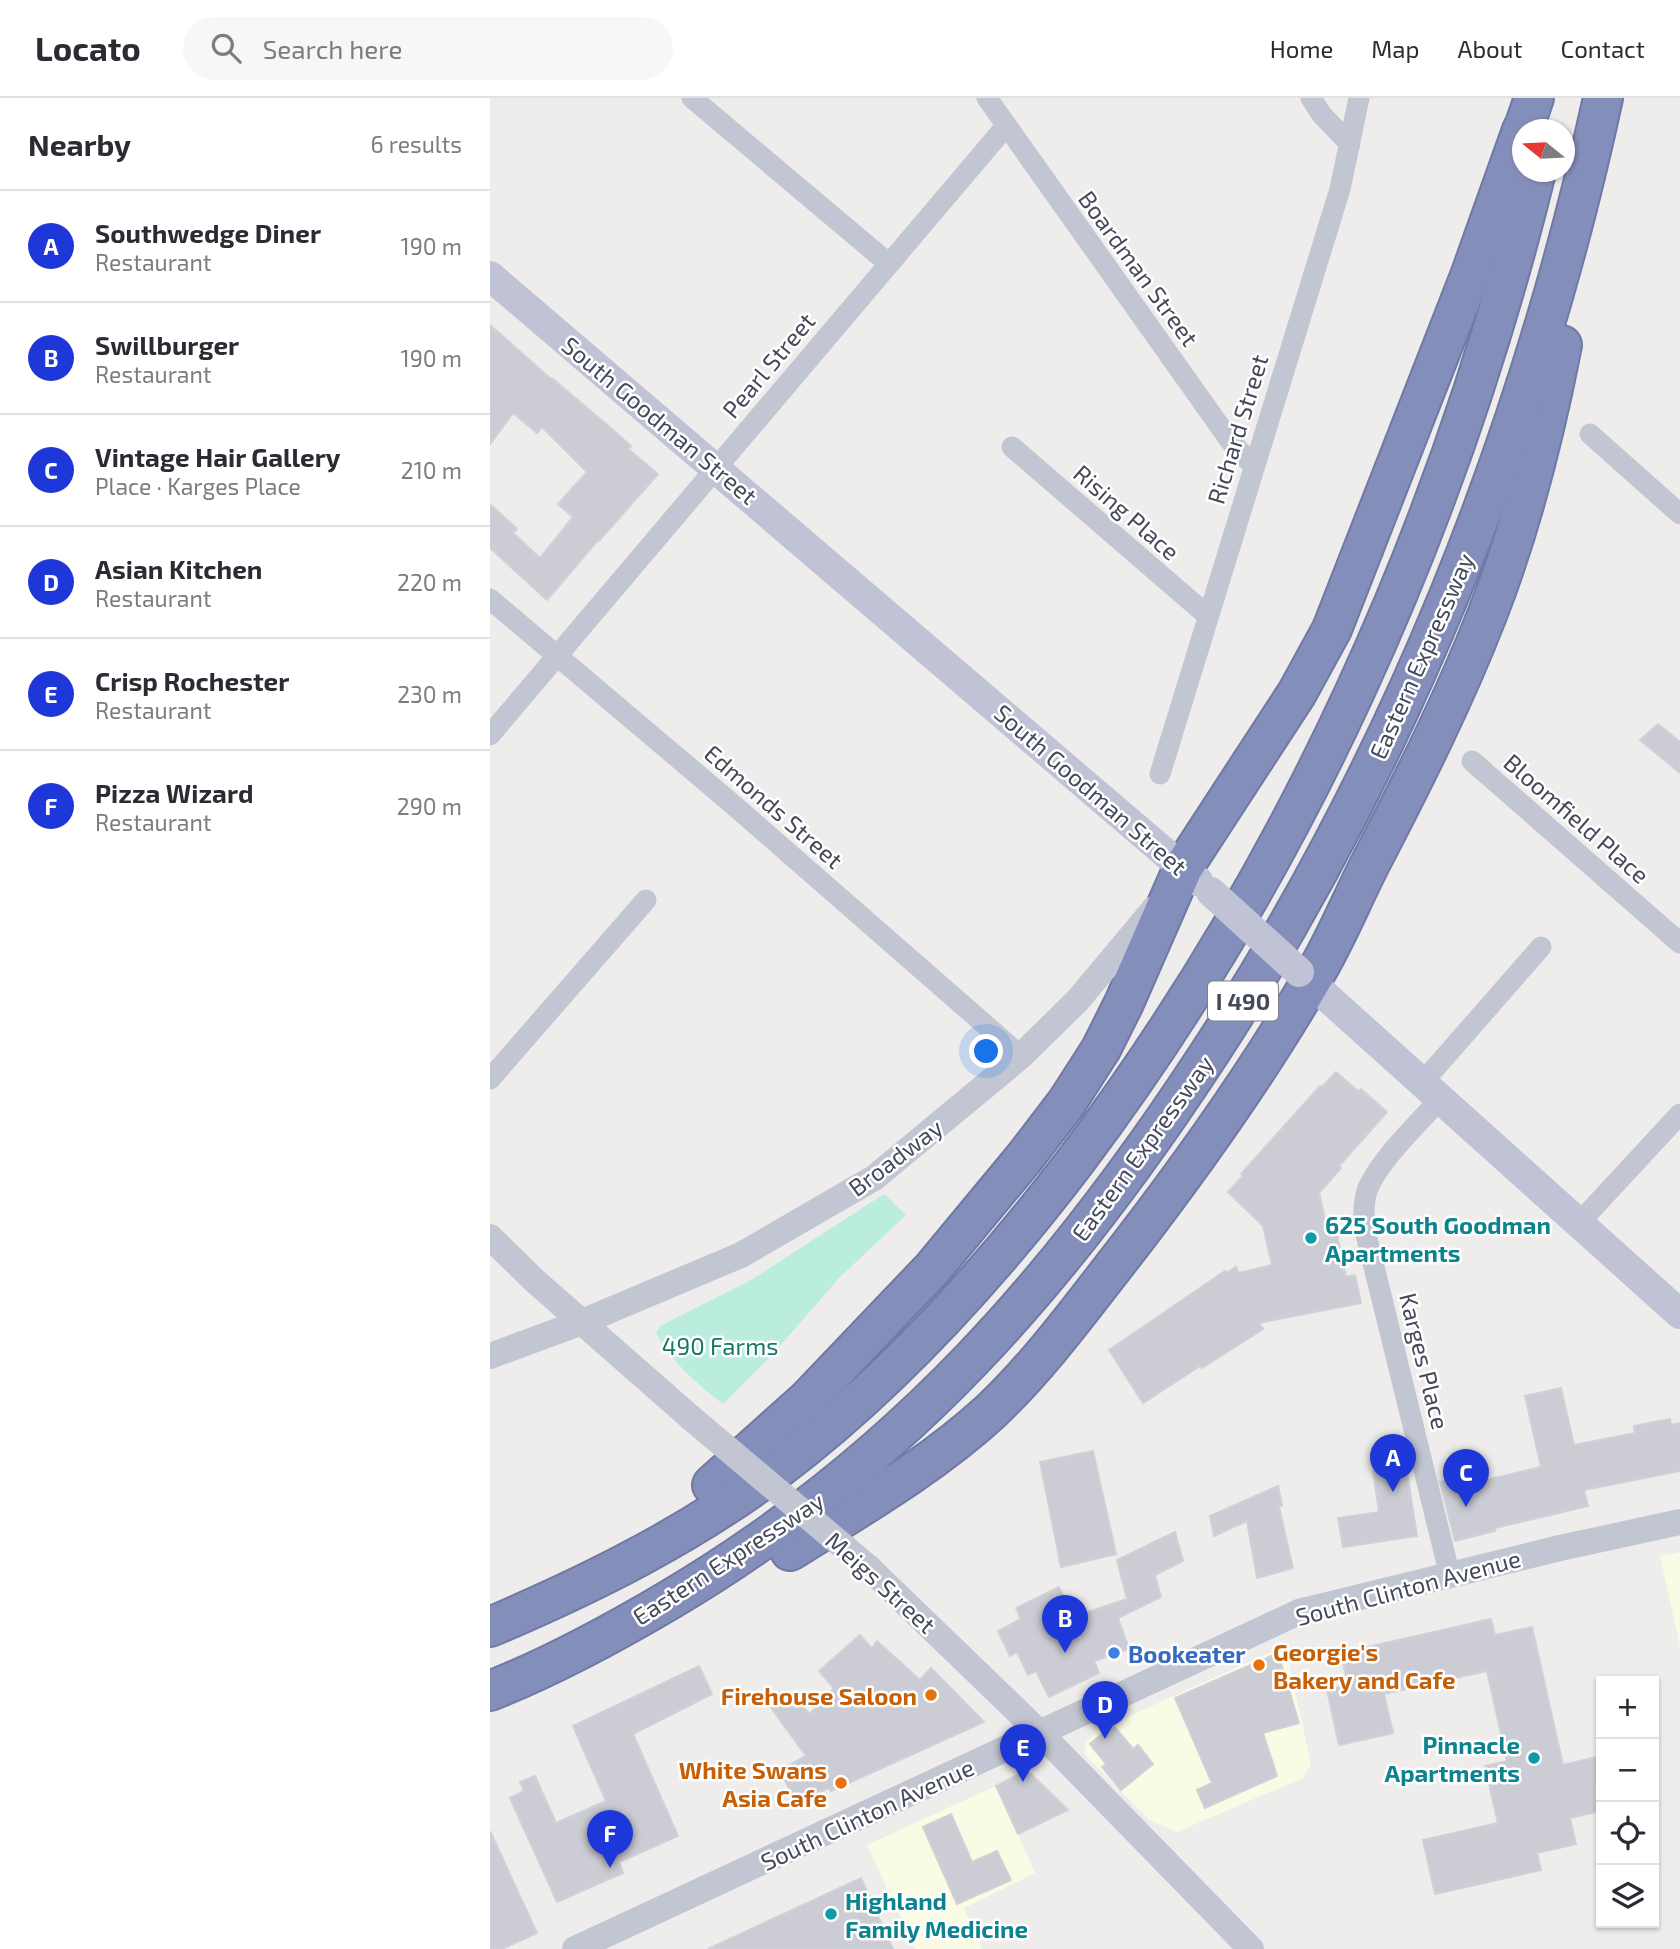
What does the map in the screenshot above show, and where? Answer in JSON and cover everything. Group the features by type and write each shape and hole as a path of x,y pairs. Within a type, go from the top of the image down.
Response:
{"highway":[{"path":"1527,119 1534,98"},
{"path":"1548,119 1553,98"},
{"path":"548,1667 642,1628 759,1569 924,1464 990,1411 1077,1313 1225,1116 1305,977 1439,726 1470,658 1505,568 1525,504 1560,359 1603,98"},
{"name":"Eastern Expressway","path":"490,1691 548,1667 651,1611 749,1550 812,1505 901,1431 983,1350 1041,1284 1105,1204 1194,1078 1256,981 1314,882 1384,745 1446,605 1492,485 1537,354 1575,218 1603,98"},
{"path":"548,1601 596,1571 682,1509 763,1441 858,1349 963,1233 1041,1137 1101,1049 1128,994 1197,880 1332,629 1470,276 1512,160"},
{"name":"Eastern Expressway","path":"490,1627 623,1567 688,1530 770,1474 841,1417 924,1339 976,1283 1049,1196 1118,1102 1161,1040 1242,908 1309,787 1364,672 1424,531 1463,424 1505,290 1533,182"}],"main road":[{"name":"South Goodman Street","path":"490,276 1197,880 1680,1314"}],"street":[{"path":"692,98 888,263"},
{"name":"Boardman Street","path":"987,98 1231,442 1253,465"},
{"path":"1311,98 1322,115 1350,144"},
{"name":"Richard Street","path":"1160,774 1340,189 1359,98"},
{"name":"Pearl Street","path":"490,735 1006,126"},
{"path":"1591,434 1680,514"},
{"name":"Rising Place","path":"1012,447 1208,616"},
{"name":"Edmonds Street","path":"490,599 730,802 1021,1056"},
{"name":"Bloomfield Place","path":"1472,761 1680,943"},
{"name":"Broadway","path":"490,1356 582,1322 741,1255 874,1178 1021,1056 1078,1000 1153,911 1197,880"},
{"path":"490,1079 646,900"},
{"name":"Karges Place","path":"1450,1576 1364,1226 1364,1206 1367,1189 1431,1091 1541,947"},
{"path":"1578,1223 1680,1114"},
{"name":"Meigs Street","path":"490,1237 690,1417 869,1568 1041,1734 1251,1949"},
{"name":"South Clinton Avenue","path":"575,1949 1299,1612 1560,1548 1680,1522"}],"shaded area":[{"path":"1680,1552 1680,1646 1660,1556"},
{"path":"1285,1646 1311,1764 1303,1778 1177,1832 1150,1820 1085,1755 1085,1744 1096,1731"},
{"path":"996,1786 1035,1873 964,1908 982,1949 915,1949 867,1845"}],"green space":[{"name":"490 Farms","path":"884,1194 906,1215 839,1278 772,1355 723,1404 686,1372 670,1354 656,1333 660,1326 751,1280"}],"building":[{"path":"490,325 613,430 631,446 628,449 658,474 547,600 490,548 490,504 517,529 513,533 540,558 573,517 558,504 587,472 542,427 537,433 513,413 490,444"},
{"path":"1658,724 1680,742 1680,773 1640,740"},
{"name":"625 South Goodman Apartments","path":"1336,1072 1387,1112 1319,1193 1328,1232 1336,1230 1346,1277 1355,1275 1361,1303 1259,1323 1263,1329 1143,1403 1109,1350 1225,1271 1226,1273 1236,1267 1239,1273 1272,1265 1263,1226 1228,1192 1320,1086"},
{"path":"1561,1388 1574,1445 1635,1433 1634,1426 1670,1419 1671,1425 1680,1423 1680,1471 1584,1490 1588,1506 1495,1528 1495,1531 1455,1541 1440,1482 1484,1472 1486,1480 1541,1467 1525,1396"},
{"path":"1093,1451 1116,1554 1061,1567 1040,1462"},
{"path":"1406,1466 1417,1536 1343,1547 1338,1518 1379,1512 1373,1471"},
{"path":"1278,1486 1282,1505 1279,1507 1293,1568 1257,1578 1247,1521 1214,1536 1210,1516"},
{"path":"1175,1532 1183,1561 1155,1575 1161,1597 1118,1618 1129,1649 1094,1661 1099,1673 1049,1697 1036,1671 1028,1675 1017,1652 1010,1656 998,1631 1021,1619 1016,1608 1059,1587 1073,1617 1127,1599 1117,1560"},
{"name":"Pinnacle Apartments","path":"1491,1619 1495,1635 1532,1627 1563,1765 1596,1757 1596,1812 1570,1818 1576,1844 1537,1853 1541,1870 1435,1894 1423,1840 1498,1823 1485,1766 1507,1761 1487,1671 1384,1694 1393,1733 1339,1745 1327,1690 1348,1685 1341,1653"},
{"path":"860,1635 872,1649 877,1641 920,1680 931,1668 984,1722 831,1791 829,1788 796,1803 780,1770 806,1756 770,1706 785,1691 810,1714 834,1688 819,1671"},
{"path":"1278,1653 1299,1723 1263,1733 1277,1776 1205,1808 1197,1790 1212,1783 1175,1698"},
{"path":"699,1666 712,1694 633,1734 678,1836 619,1862 623,1873 557,1902 510,1798 524,1791 520,1782 535,1776 556,1823 606,1801 573,1726"},
{"path":"1113,1725 1133,1749 1138,1745 1153,1764 1121,1790 1102,1767 1106,1764 1090,1744"},
{"path":"1023,1772 1031,1774 1068,1810 1018,1834 996,1786"},
{"path":"951,1814 972,1862 997,1851 1011,1880 957,1904 923,1827"},
{"path":"490,1831 537,1933 502,1949 490,1949"},
{"name":"Highland Family Medicine","path":"861,1878 893,1949 708,1949"}],"place":[{"name":"625 South Goodman Apartments","path":"1311,1238"},
{"name":"Southwedge Diner","path":"1393,1492"},
{"name":"Vintage Hair Gallery","path":"1466,1507"},
{"name":"Swillburger","path":"1065,1653"},
{"name":"Bookeater","path":"1114,1653"},
{"name":"Georgie's Bakery and Cafe","path":"1259,1665"},
{"name":"Firehouse Saloon","path":"931,1695"},
{"name":"Asian Kitchen","path":"1105,1739"},
{"name":"Pinnacle Apartments","path":"1534,1758"},
{"name":"Crisp Rochester","path":"1023,1782"},
{"name":"White Swans Asia Cafe","path":"841,1783"},
{"name":"Pizza Wizard","path":"610,1868"},
{"name":"Highland Family Medicine","path":"831,1914"}]}
